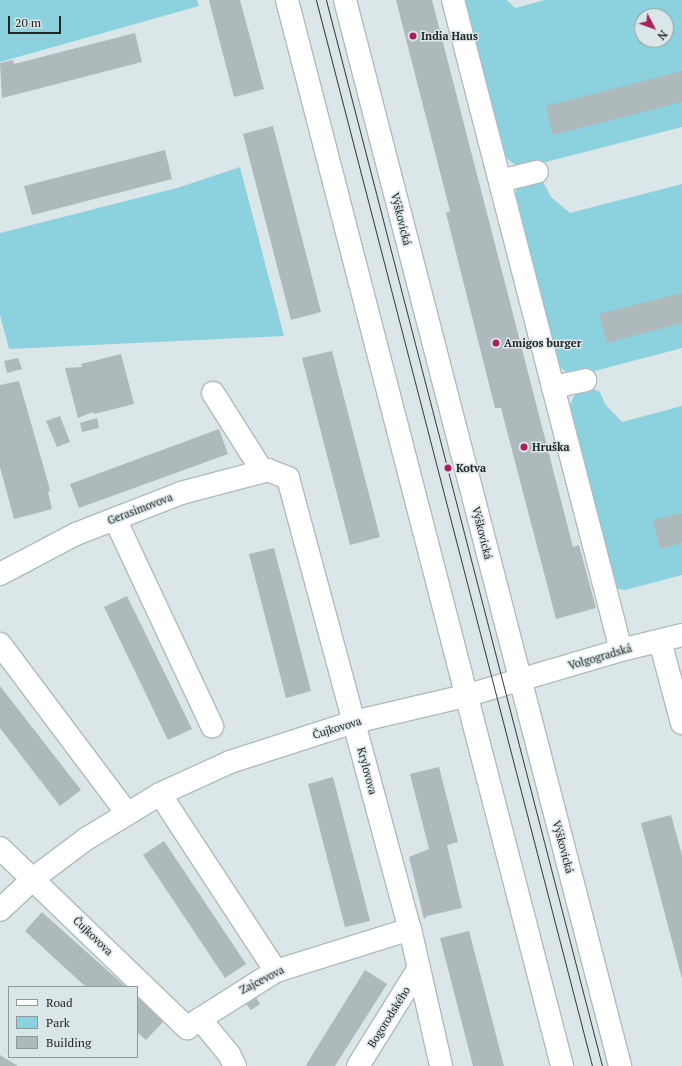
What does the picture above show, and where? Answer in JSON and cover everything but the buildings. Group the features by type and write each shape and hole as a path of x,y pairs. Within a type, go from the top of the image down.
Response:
{"street":[{"path":"287,0 465,696 562,1066"},
{"name":"Výškovická","path":"345,0 519,681 620,1066"},
{"path":"453,0 621,650"},
{"path":"500,181 537,172"},
{"path":"553,387 585,380"},
{"path":"213,393 263,472"},
{"name":"Gerasimovova","path":"0,574 76,534 181,493 268,470 288,478"},
{"name":"Krylovova","path":"288,478 410,929 441,1066"},
{"path":"115,519 212,726"},
{"name":"Volgogradská","path":"519,681 621,650 682,635"},
{"path":"660,640 682,723"},
{"path":"0,644 127,813"},
{"name":"Čujkovova","path":"0,910 34,878 86,839 160,794 230,762 354,722 465,696 519,681"},
{"path":"160,794 276,971"},
{"name":"Čujkovova","path":"0,848 194,1023"},
{"name":"Zajcevova","path":"194,1023 276,971 410,929"},
{"name":"Bogorodského","path":"358,1066 419,968"},
{"path":"194,1023 230,1054 235,1066"}],"green space":[{"path":"0,0 197,0 199,6 0,62"},
{"path":"463,0 507,0 515,8 545,0 682,0 682,127 530,166 514,164 506,158 501,149"},
{"path":"240,167 284,336 9,349 0,315 0,233 177,188"},
{"path":"542,180 551,197 570,213 682,184 682,348 583,374 566,372 560,367 555,358 515,195 518,186"},
{"path":"591,388 600,392 605,404 622,422 682,406 682,575 625,590 614,588 570,418 570,405 575,394 579,390"}],"tram line":[{"path":"316,0 592,1066"},
{"path":"326,0 602,1066"}],"place":[{"name":"India Haus","path":"413,36"},
{"name":"Amigos burger","path":"496,343"},
{"name":"Hruška","path":"524,447"},
{"name":"Kotva","path":"448,468"}]}
